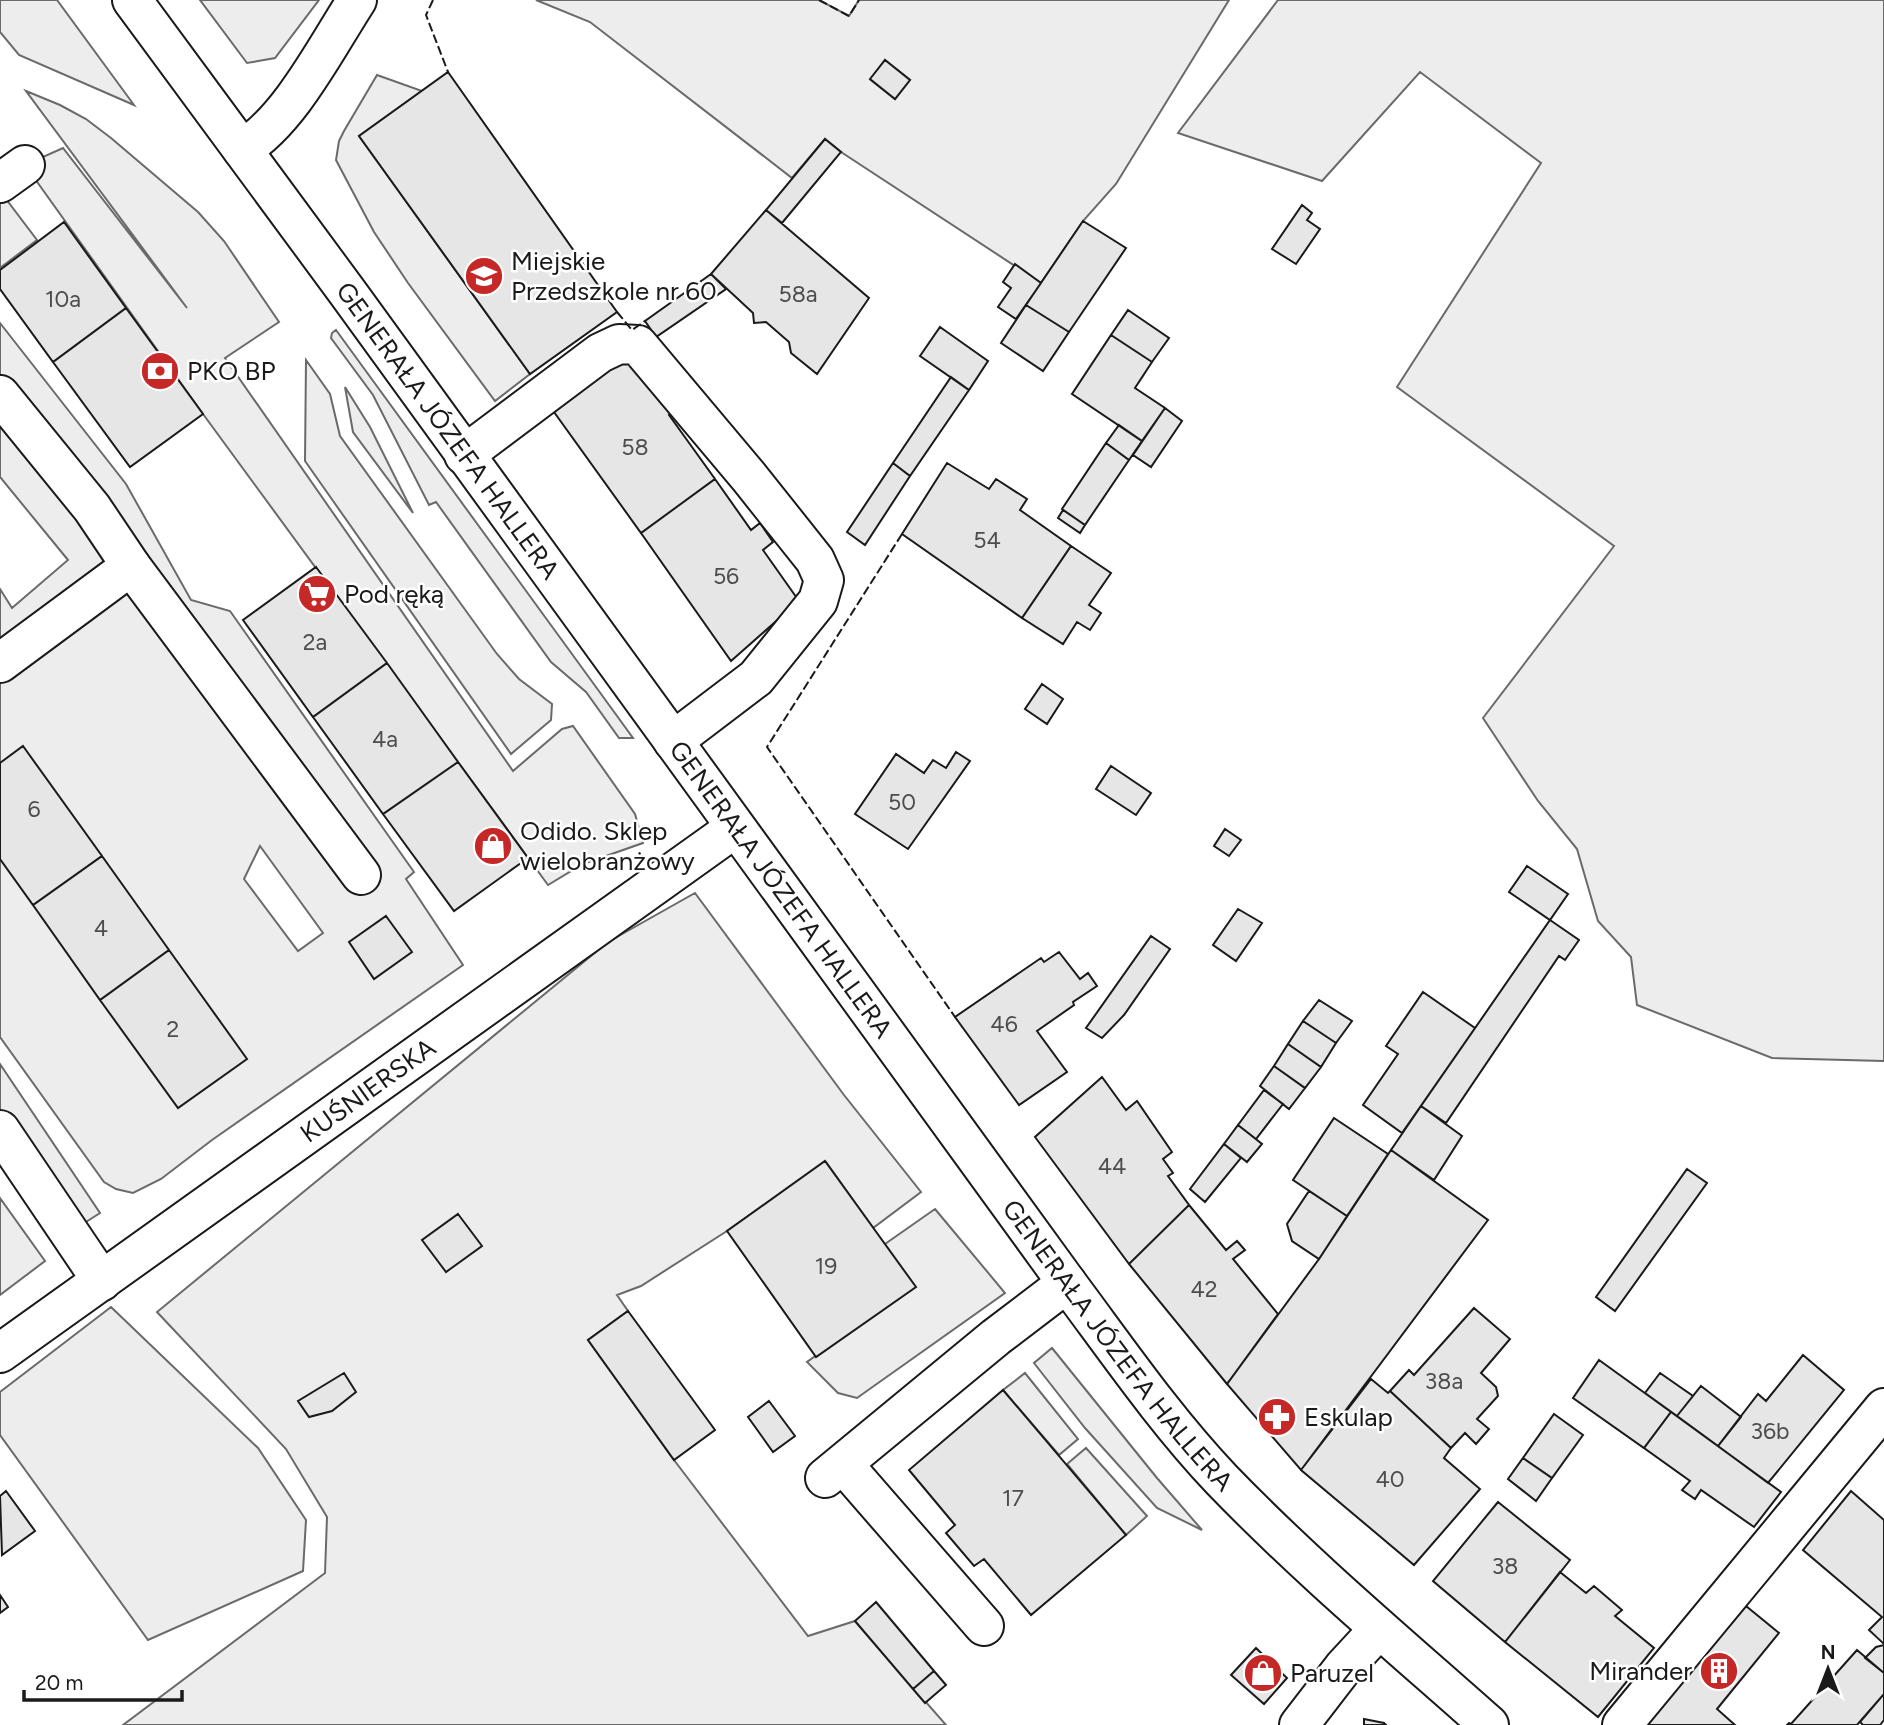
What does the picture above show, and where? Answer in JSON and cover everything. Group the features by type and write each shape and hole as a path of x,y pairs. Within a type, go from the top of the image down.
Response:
{"street":[{"name":"GENERAŁA JÓZEFA HALLERA","path":"132,0 1150,1394 1222,1480 1379,1629 1489,1725"},
{"path":"242,149 268,129 286,109 357,0"},
{"path":"464,455 600,353 620,344 638,345 815,560 824,580 818,601 756,678 673,741"},
{"path":"0,395 92,508 131,566 361,875"},
{"path":"0,663 131,566"},
{"name":"KUŚNIERSKA","path":"0,1353 735,828"},
{"path":"0,1130 102,1281"},
{"path":"984,1626 834,1471 996,1337 1067,1283"},
{"path":"1622,1725 1884,1408"},
{"path":"1299,1725 1336,1676 1379,1629"}],"shaded area":[{"path":"0,0 57,0 134,105 19,55 0,32"},
{"path":"200,0 319,0 275,58 247,63"},
{"path":"536,0 819,0 849,16 859,0 1229,0 1116,184 1083,221 1041,283 825,139 792,178 590,22","holes":["885,60 910,80 895,99 871,80"]},
{"path":"1278,0 1884,0 1884,1061 1772,1058 1637,1005 1631,957 1598,921 1577,849 1538,801 1483,718 1614,546 1397,387 1541,163 1420,72 1322,181 1178,133"},
{"path":"377,75 422,91 359,136 530,374 495,401 374,232 336,160 339,141"},
{"path":"26,91 86,119 198,212 224,241 279,322 225,358 513,771 562,729 573,726 635,814 643,843 583,864 548,885 203,414 25,165 63,148 187,308"},
{"path":"0,191 37,240 0,268"},
{"path":"0,323 126,484 191,600 230,611 414,872 406,879 463,965 212,1140 161,1179 133,1193 116,1189 104,1182 0,1037 0,589 12,608 68,560 0,477","holes":["260,846 323,933 298,951 244,879"]},
{"path":"336,330 633,738 619,738 586,692 551,662 436,502 429,505 373,395 331,338"},
{"path":"306,360 330,394 340,436 497,654 519,679 552,704 551,720 511,754 305,461"},
{"path":"345,387 370,427 413,513 353,432"},
{"path":"695,893 844,1095 921,1192 873,1228 826,1162 727,1231 641,1286 617,1295 628,1311 588,1340 674,1460 808,1636 855,1621 946,1725 123,1725 325,1573 327,1517 286,1449 157,1312 608,942"},
{"path":"0,1064 100,1213 78,1227 0,1111"},
{"path":"0,1198 45,1261 0,1295"},
{"path":"935,1209 1005,1293 857,1398 838,1393 807,1362 882,1309 885,1244"},
{"path":"111,1307 258,1448 306,1520 303,1571 148,1640 0,1435 0,1392"},
{"path":"1052,1348 1202,1530 1157,1508 1085,1428 1034,1363"},
{"path":"1025,1373 1078,1439 1059,1455 1003,1390"},
{"path":"1086,1448 1147,1516 1126,1535 1067,1464"}],"building":[{"path":"885,60 910,80 895,99 870,79"},
{"path":"448,72 617,312 530,374 359,136"},
{"path":"825,139 841,152 782,223 766,210"},
{"path":"1302,205 1312,213 1307,220 1320,229 1296,264 1272,249"},
{"path":"766,210 869,298 817,374 791,353 789,342 766,322 754,323 753,313 711,274"},
{"path":"1083,221 1126,248 1069,332 1026,305"},
{"path":"64,222 126,308 53,362 0,289 0,270"},
{"path":"1015,264 1041,283 1016,319 998,307 1011,288 1003,282"},
{"path":"711,274 726,289 656,337 645,321"},
{"path":"1026,305 1069,332 1043,371 1001,343"},
{"path":"126,308 203,414 130,467 53,362"},
{"path":"1128,310 1169,338 1152,362 1111,335"},
{"path":"940,327 988,361 969,390 920,356"},
{"path":"1111,335 1152,362 1135,388 1165,408 1142,441 1072,394"},
{"path":"627,357 661,403 670,397 678,408 669,415 715,479 641,533 554,412"},
{"path":"951,377 969,390 910,476 893,463"},
{"path":"1165,408 1182,421 1151,467 1133,455"},
{"path":"1119,425 1142,441 1129,460 1106,443"},
{"path":"1106,443 1129,460 1085,525 1062,509"},
{"path":"893,463 910,476 865,545 847,532"},
{"path":"947,463 989,489 996,479 1027,499 1020,510 1071,546 1022,618 902,534"},
{"path":"715,479 751,530 760,523 773,542 763,550 799,601 731,661 641,533"},
{"path":"1063,510 1085,525 1080,533 1058,518"},
{"path":"1071,546 1111,573 1089,605 1101,613 1090,630 1077,622 1063,644 1022,618"},
{"path":"316,567 387,663 313,717 243,620"},
{"path":"387,663 458,762 383,814 313,717"},
{"path":"1042,684 1063,699 1047,724 1025,709"},
{"path":"23,746 102,856 33,905 0,859 0,763"},
{"path":"956,752 970,761 908,849 855,814 896,754 924,773 933,760 946,768"},
{"path":"458,762 528,858 454,911 383,814"},
{"path":"1111,766 1151,793 1136,815 1096,789"},
{"path":"1225,829 1241,840 1229,856 1214,846"},
{"path":"102,856 169,950 100,1000 33,905"},
{"path":"1527,866 1568,894 1550,920 1509,892"},
{"path":"1238,909 1262,923 1236,961 1213,945"},
{"path":"386,916 412,952 374,979 349,942"},
{"path":"1550,920 1579,940 1565,960 1559,956 1446,1123 1421,1106"},
{"path":"1151,936 1170,949 1124,1015 1102,1038 1086,1028"},
{"path":"169,950 247,1059 178,1108 100,1000"},
{"path":"1059,952 1080,979 1088,973 1097,986 1037,1031 1067,1072 1019,1105 955,1017 1041,958 1044,962"},
{"path":"1423,992 1475,1028 1402,1133 1363,1105 1398,1054 1386,1046"},
{"path":"1319,1000 1352,1021 1336,1043 1303,1021"},
{"path":"1303,1021 1336,1043 1321,1067 1288,1044"},
{"path":"1288,1044 1321,1067 1305,1088 1274,1066"},
{"path":"1274,1066 1305,1088 1289,1109 1260,1086"},
{"path":"1102,1077 1126,1110 1137,1101 1172,1152 1163,1159 1173,1173 1168,1176 1189,1205 1129,1264 1035,1137"},
{"path":"1264,1090 1283,1104 1256,1139 1238,1125"},
{"path":"1421,1106 1462,1136 1434,1180 1391,1150"},
{"path":"1334,1118 1388,1154 1347,1216 1293,1180"},
{"path":"1238,1125 1262,1144 1247,1162 1224,1144"},
{"path":"1224,1144 1241,1158 1205,1202 1190,1189"},
{"path":"1391,1150 1488,1220 1301,1470 1227,1384 1319,1259"},
{"path":"825,1161 916,1287 816,1357 727,1231"},
{"path":"1687,1169 1707,1183 1615,1311 1596,1297"},
{"path":"1309,1191 1347,1216 1319,1259 1292,1241 1287,1224"},
{"path":"1189,1205 1226,1250 1237,1241 1245,1250 1233,1259 1278,1314 1227,1384 1129,1264"},
{"path":"458,1214 482,1246 446,1272 422,1240"},
{"path":"1474,1308 1510,1339 1481,1373 1496,1387 1498,1396 1477,1419 1489,1429 1476,1444 1465,1433 1451,1448 1390,1391 1409,1370 1414,1375"},
{"path":"628,1311 715,1430 674,1460 588,1340"},
{"path":"1803,1355 1844,1390 1768,1483 1718,1446 1758,1394 1766,1401"},
{"path":"1599,1360 1671,1412 1644,1448 1573,1398"},
{"path":"344,1373 356,1392 332,1411 309,1417 298,1401"},
{"path":"1660,1373 1693,1396 1677,1416 1645,1393"},
{"path":"1371,1379 1388,1393 1390,1391 1451,1448 1444,1458 1480,1489 1414,1565 1301,1470"},
{"path":"1701,1386 1741,1417 1718,1446 1677,1416"},
{"path":"1003,1390 1126,1535 1031,1615 984,1559 974,1566 946,1533 955,1525 909,1470"},
{"path":"769,1401 795,1436 773,1452 748,1417"},
{"path":"1671,1412 1781,1492 1754,1527 1701,1490 1695,1499 1682,1490 1690,1481 1644,1448"},
{"path":"1554,1414 1583,1435 1552,1478 1523,1458"},
{"path":"1523,1458 1552,1478 1536,1501 1508,1479"},
{"path":"6,1491 35,1531 2,1555 0,1496"},
{"path":"1851,1491 1884,1520 1884,1644 1869,1630 1882,1617 1803,1550"},
{"path":"1498,1502 1570,1560 1505,1642 1433,1581"},
{"path":"1560,1572 1586,1593 1594,1586 1622,1610 1615,1616 1654,1648 1598,1717 1505,1642"},
{"path":"0,1595 8,1607 0,1613"},
{"path":"876,1602 934,1671 913,1689 855,1621"},
{"name":"Mirander","path":"1746,1606 1779,1633 1717,1709 1735,1725 1645,1725"},
{"path":"1884,1645 1884,1673 1865,1658 1876,1647"},
{"path":"1256,1648 1287,1678 1264,1704 1231,1675"},
{"path":"1857,1650 1884,1673 1884,1694 1857,1725 1787,1725 1791,1724"},
{"path":"934,1671 946,1685 925,1703 913,1689"},
{"path":"1884,1694 1884,1720 1880,1725 1863,1725 1860,1722"},
{"path":"1364,1719 1384,1723 1386,1725 1364,1725"}],"fence":[{"path":"433,0 426,15 448,72"},
{"path":"819,0 849,16 859,0"},
{"path":"617,312 632,330 645,321"},
{"path":"902,534 767,747 955,1017"}],"place":[{"name":"Miejskie Przedszkole nr 60","path":"484,276"},
{"name":"PKO BP","path":"160,371"},
{"name":"Pod ręką","path":"317,594"},
{"name":"Odido. Sklep wielobranżowy","path":"493,846"},
{"name":"Eskulap","path":"1277,1417"},
{"name":"Mirander","path":"1719,1671"},
{"name":"Paruzel","path":"1263,1673"}]}
